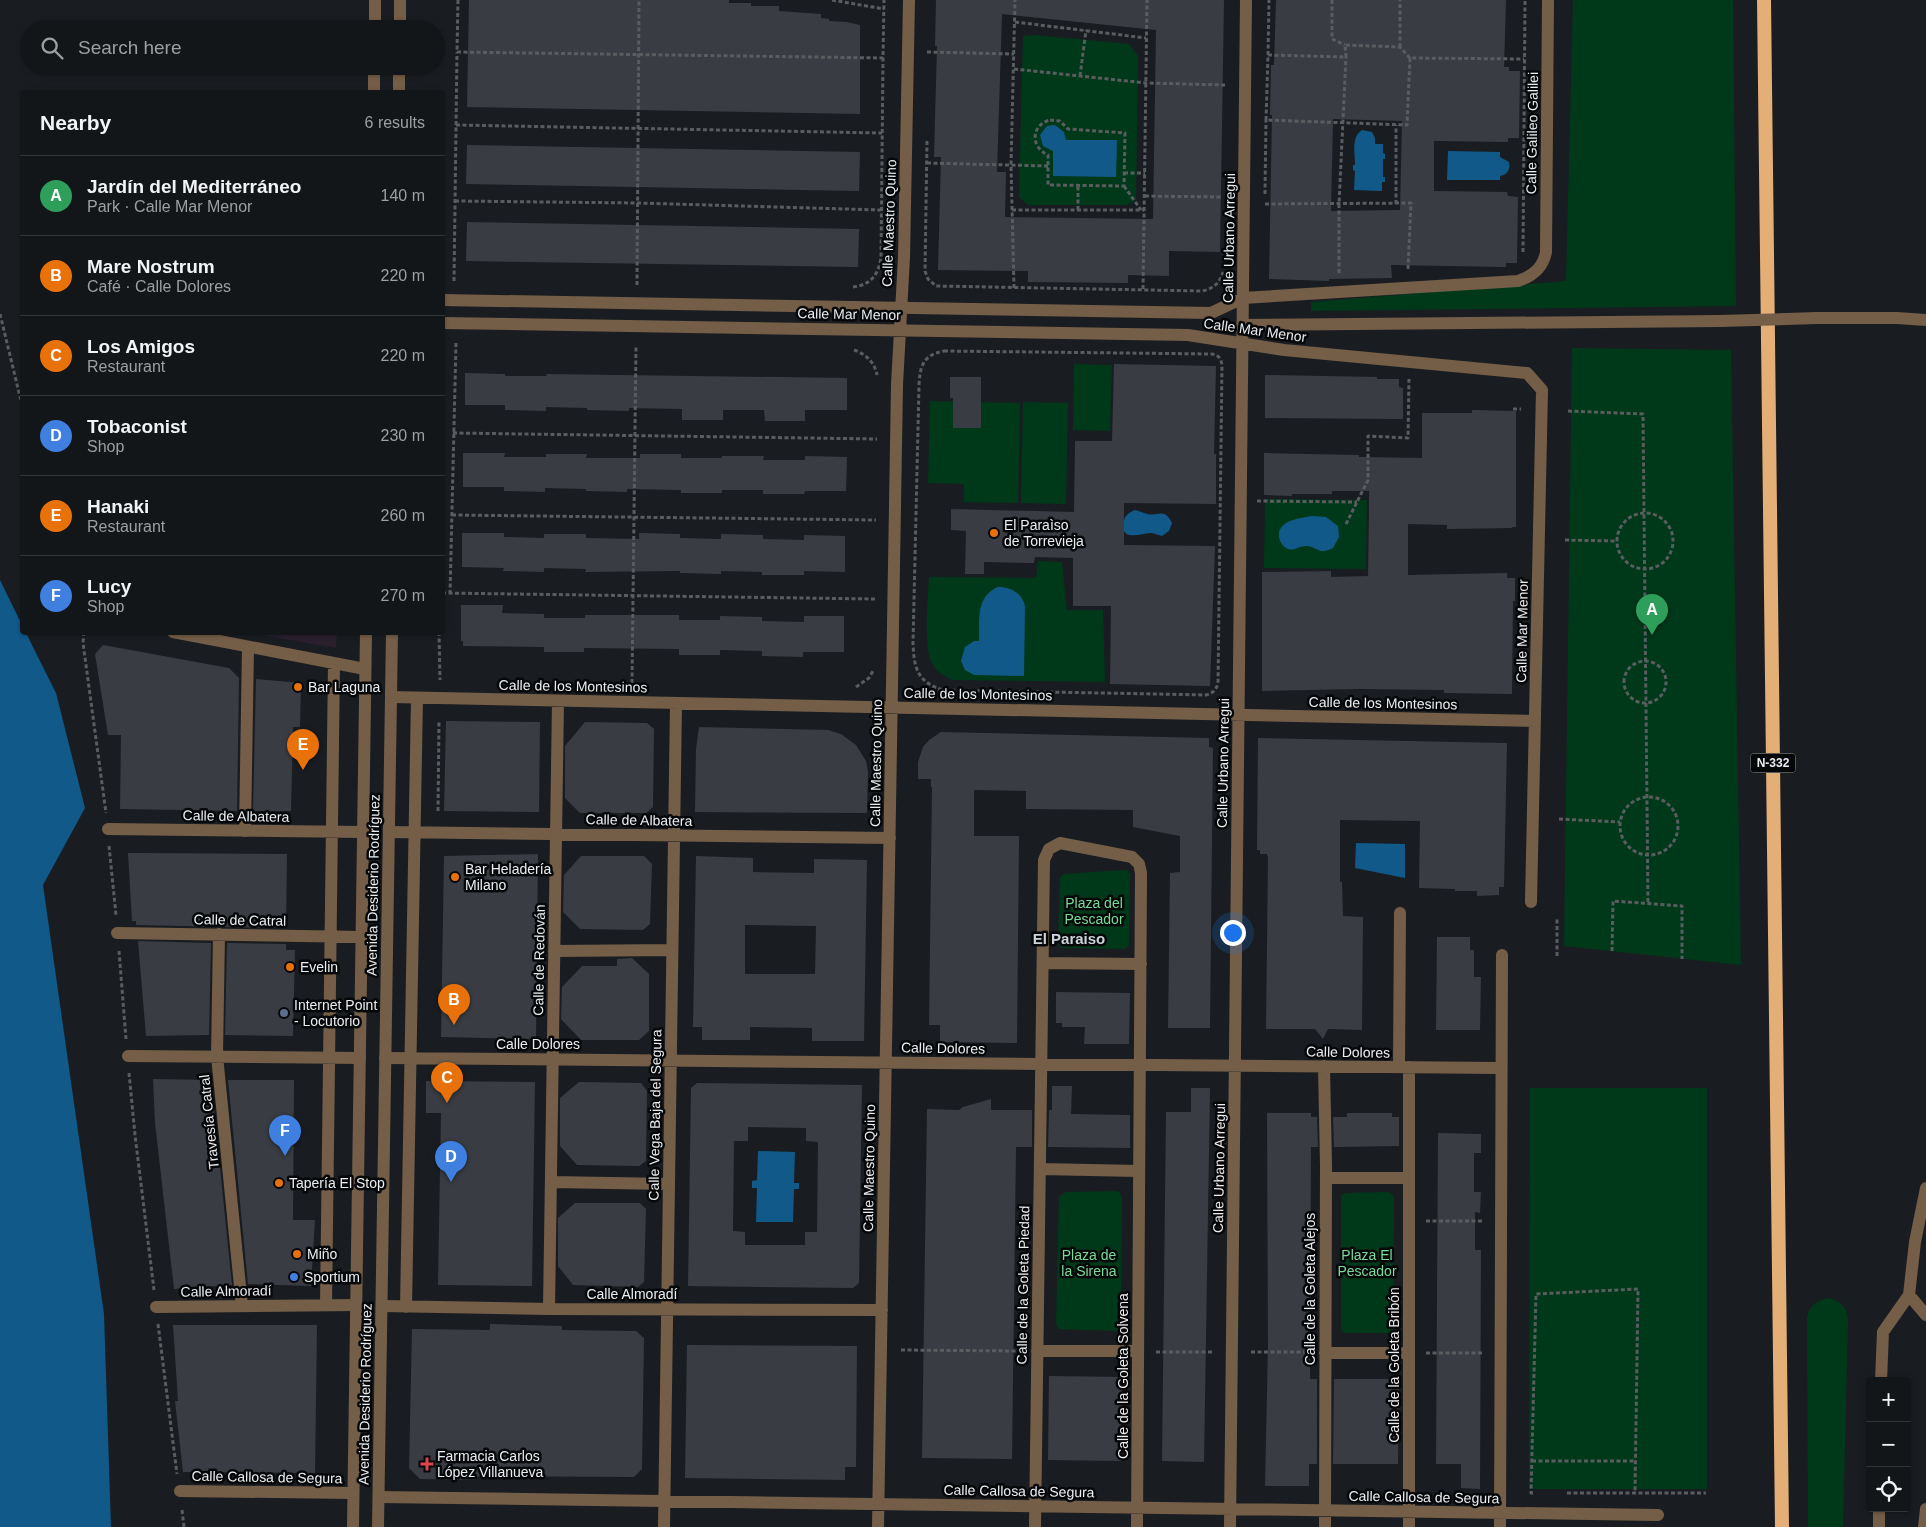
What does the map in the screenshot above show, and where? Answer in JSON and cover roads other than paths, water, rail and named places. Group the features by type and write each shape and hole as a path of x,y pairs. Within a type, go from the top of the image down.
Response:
{"highway":[{"name":"N-332","path":"1764,0 1782,1527"}],"street":[{"path":"374,20 375,0"},
{"path":"400,0 400,20"},
{"name":"Calle Maestro Quino","path":"878,1527 897,385 904,257 909,0"},
{"name":"Calle Urbano Arregui","path":"1230,1527 1246,0"},
{"name":"Calle Galileo Galilei","path":"1542,265 1546,252 1548,0"},
{"path":"374,75 374,90"},
{"path":"399,75 399,90"},
{"name":"Calle Mar Menor","path":"445,300 1211,312 1243,298 1518,281 1532,274 1542,265"},
{"path":"1242,325 1720,321 1816,318 1926,320"},
{"name":"Calle Mar Menor","path":"445,323 1188,335 1284,350 1527,372 1542,390 1531,902"},
{"path":"188,635 365,669"},
{"name":"Avenida Desiderio Rodríguez","path":"353,1527 366,635"},
{"name":"Avenida Desiderio Rodríguez","path":"378,1527 392,635"},
{"path":"245,831 248,647"},
{"path":"326,1305 334,663"},
{"name":"Calle de los Montesinos","path":"391,698 1535,721"},
{"path":"406,1307 417,698"},
{"name":"Calle de Redován","path":"549,1309 558,701"},
{"name":"Calle Vega Baja del Segura","path":"664,1527 676,703"},
{"name":"Calle de Albatera","path":"108,829 363,832"},
{"name":"Calle de Albatera","path":"388,832 890,838"},
{"name":"Calle de la Goleta Piedad","path":"1035,1527 1044,860 1052,847 1060,843 1066,843 1127,856 1136,860 1142,873 1141,964"},
{"name":"Calle de la Goleta Bribón","path":"1400,913 1409,1178 1409,1527"},
{"name":"Calle de Catral","path":"117,933 362,937"},
{"name":"Travesía Catral","path":"219,934 218,1056 242,1306"},
{"path":"554,951 672,950"},
{"path":"1500,1527 1502,955"},
{"path":"1043,964 1141,964"},
{"name":"Calle de la Goleta Solvena","path":"1137,1527 1141,964"},
{"path":"128,1056 360,1058"},
{"name":"Calle Dolores","path":"385,1058 1501,1068"},
{"name":"Calle de la Goleta Alejos","path":"1324,1066 1326,1178 1325,1527"},
{"path":"1040,1170 1140,1171"},
{"path":"1326,1178 1409,1178"},
{"path":"551,1182 669,1184"},
{"path":"1881,1377 1883,1332 1909,1296 1915,1242 1926,1188"},
{"path":"1909,1296 1926,1297"},
{"path":"1909,1296 1926,1316"},
{"name":"Calle Almoradí","path":"156,1307 356,1304"},
{"name":"Calle Almoradí","path":"382,1306 549,1309 882,1310"},
{"path":"1038,1351 1138,1352"},
{"path":"1325,1352 1409,1353"},
{"name":"Calle Callosa de Segura","path":"180,1491 354,1493"},
{"name":"Calle Callosa de Segura","path":"379,1497 1658,1515"},
{"path":"1924,1527 1926,1509"},
{"path":"1879,1527 1880,1512"}],"water":[{"path":"1055,125 1064,132 1066,140 1117,140 1116,177 1053,176 1053,151 1043,146 1040,135 1047,126"},
{"path":"1362,130 1372,132 1375,144 1383,144 1385,159 1383,159 1383,177 1385,177 1385,182 1382,182 1382,191 1354,190 1355,171 1353,170 1353,165 1355,165 1355,141"},
{"path":"1448,151 1500,152 1500,157 1509,162 1509,169 1500,176 1500,180 1447,180"},
{"path":"1135,510 1151,515 1166,515 1172,523 1169,531 1162,536 1153,533 1127,534 1123,528 1125,519 1128,514"},
{"path":"1312,516 1326,517 1338,526 1339,537 1333,548 1322,551 1307,546 1295,549 1285,547 1279,537 1279,531 1282,527 1291,521"},
{"path":"0,580 20,621 20,635 27,635 56,693 85,808 43,885 104,1314 111,1527 0,1527"},
{"path":"998,587 1007,588 1019,594 1024,601 1024,676 974,675 965,670 961,661 965,647 974,641 979,641 979,617 985,597"},
{"path":"1356,843 1405,844 1405,878 1355,868"},
{"path":"758,1151 795,1152 794,1183 799,1183 799,1189 794,1189 793,1222 756,1222 757,1188 752,1188 752,1181 757,1180"}],"place":[{"name":"El Paraìso de Torrevieja","path":"994,533"},
{"name":"Jardín del Mediterráneo","path":"1652,635"},
{"name":"Bar Laguna","path":"298,687"},
{"name":"Hanaki","path":"303,770"},
{"name":"Bar Heladería Milano","path":"455,877"},
{"name":"Evelin","path":"290,967"},
{"name":"Internet Point - Locutorio","path":"284,1013"},
{"name":"Mare Nostrum","path":"454,1025"},
{"name":"Los Amigos","path":"447,1103"},
{"name":"Lucy","path":"285,1156"},
{"name":"Tobaconist","path":"451,1182"},
{"name":"Tapería El Stop","path":"279,1183"},
{"name":"Miño","path":"297,1254"},
{"name":"Sportium","path":"294,1277"},
{"name":"Farmacia Carlos López Villanueva","path":"427,1464"}],"district":[{"name":"El Paraiso","path":"1069,938"}],"park label":[{"name":"Plaza del Pescador","path":"1094,912"},
{"name":"Plaza de la Sirena","path":"1089,1264"},
{"name":"Plaza El Pescador","path":"1367,1264"}]}
